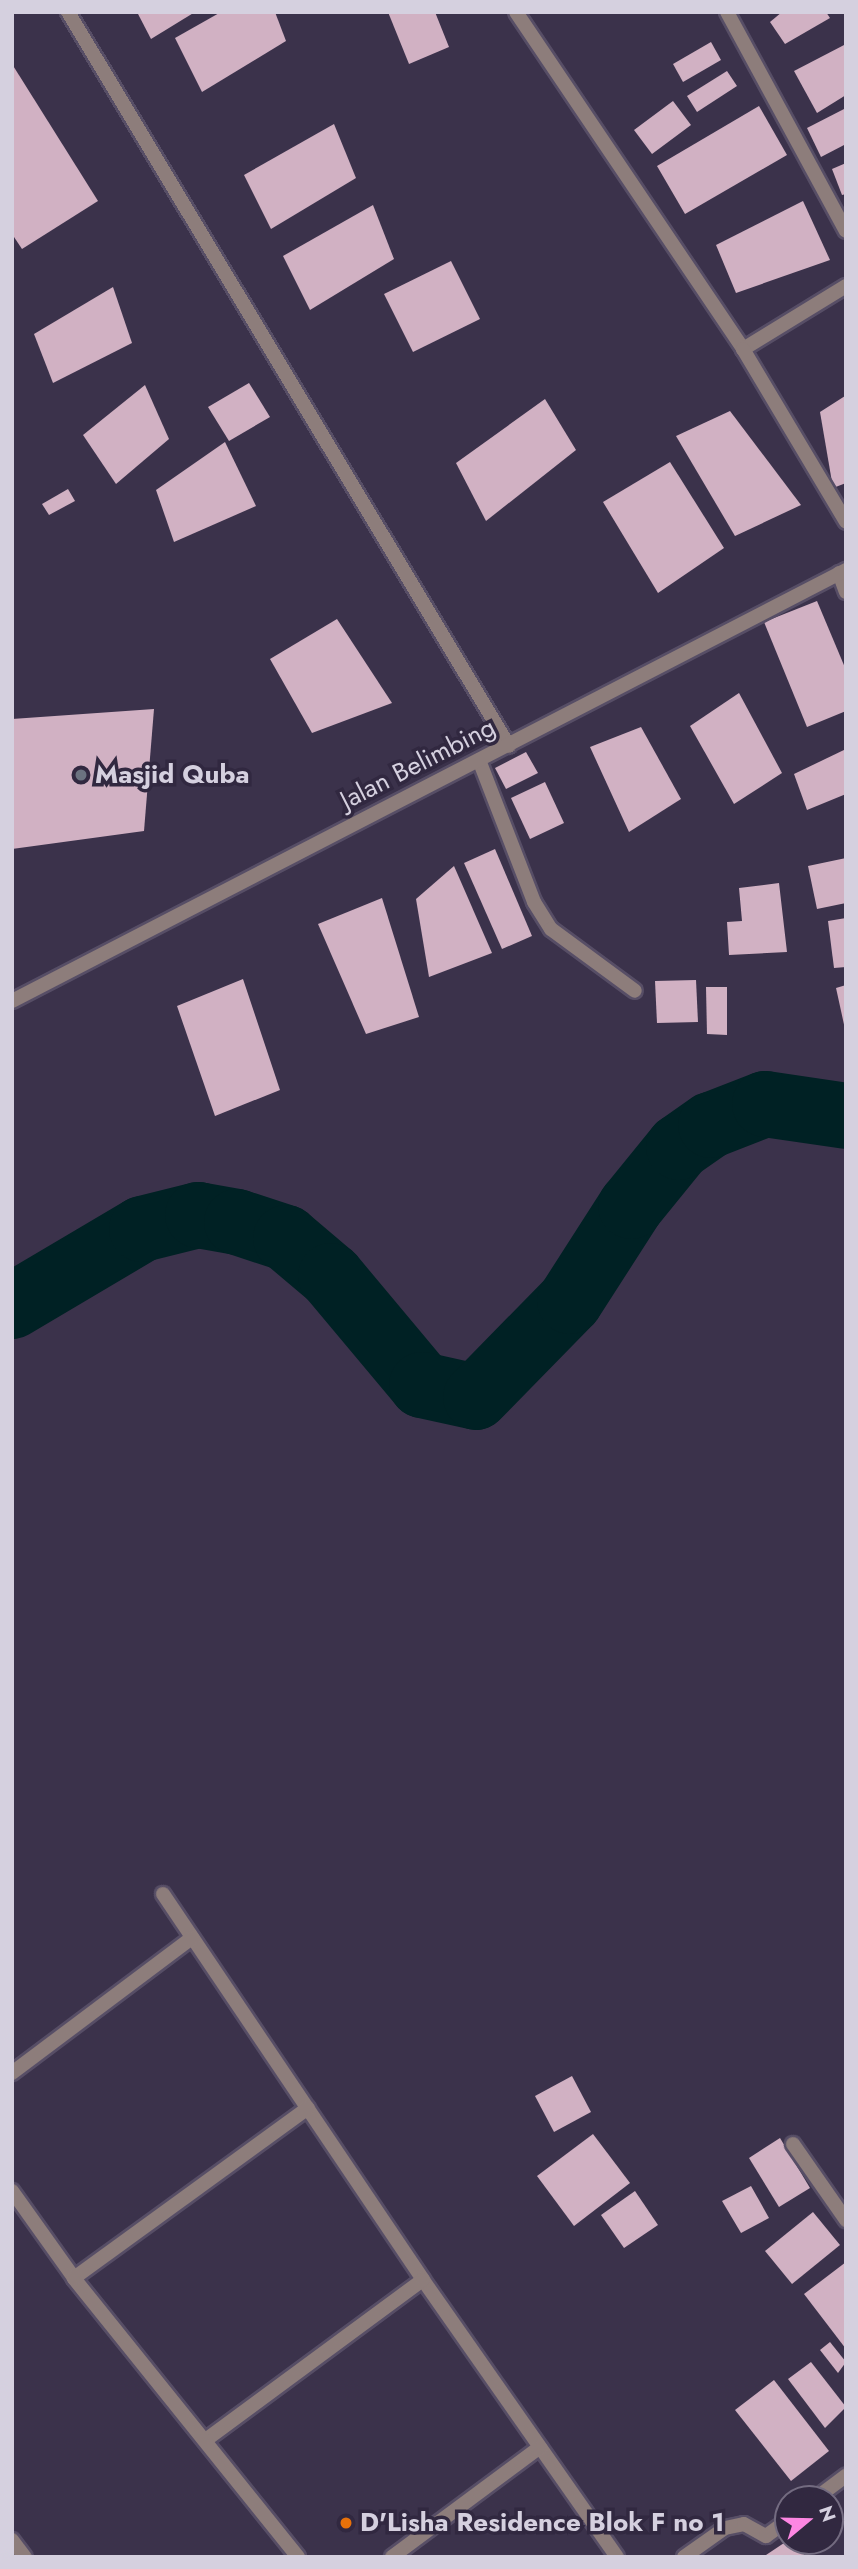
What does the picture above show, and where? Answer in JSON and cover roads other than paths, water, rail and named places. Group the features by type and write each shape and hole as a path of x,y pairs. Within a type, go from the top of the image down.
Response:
{"street":[{"path":"68,12 509,746"},
{"path":"516,12 743,349 846,522"},
{"path":"727,12 846,231"},
{"path":"743,349 846,286"},
{"path":"842,571 846,592"},
{"name":"Jalan Belimbing","path":"12,1001 509,746 842,571"},
{"path":"479,760 534,902 551,929 635,991"},
{"path":"163,1894 423,2280 617,2557"},
{"path":"12,2073 192,1938"},
{"path":"75,2278 308,2108"},
{"path":"793,2144 846,2220"},
{"path":"12,2191 75,2278 207,2439 298,2557"},
{"path":"207,2439 423,2280"},
{"path":"393,2557 540,2446"},
{"path":"684,2557 725,2528 744,2524 766,2536 774,2530"},
{"path":"12,2540 25,2557"}],"waterway":[{"path":"12,1306 142,1229 198,1215 237,1222 286,1238 331,1276 422,1385 476,1397 570,1301 631,1206 679,1147 711,1125 765,1104 846,1116"}],"place":[{"name":"Masjid Quba","path":"81,775"},
{"name":"D'Lisha Residence Blok F no 1","path":"346,2523"}]}
